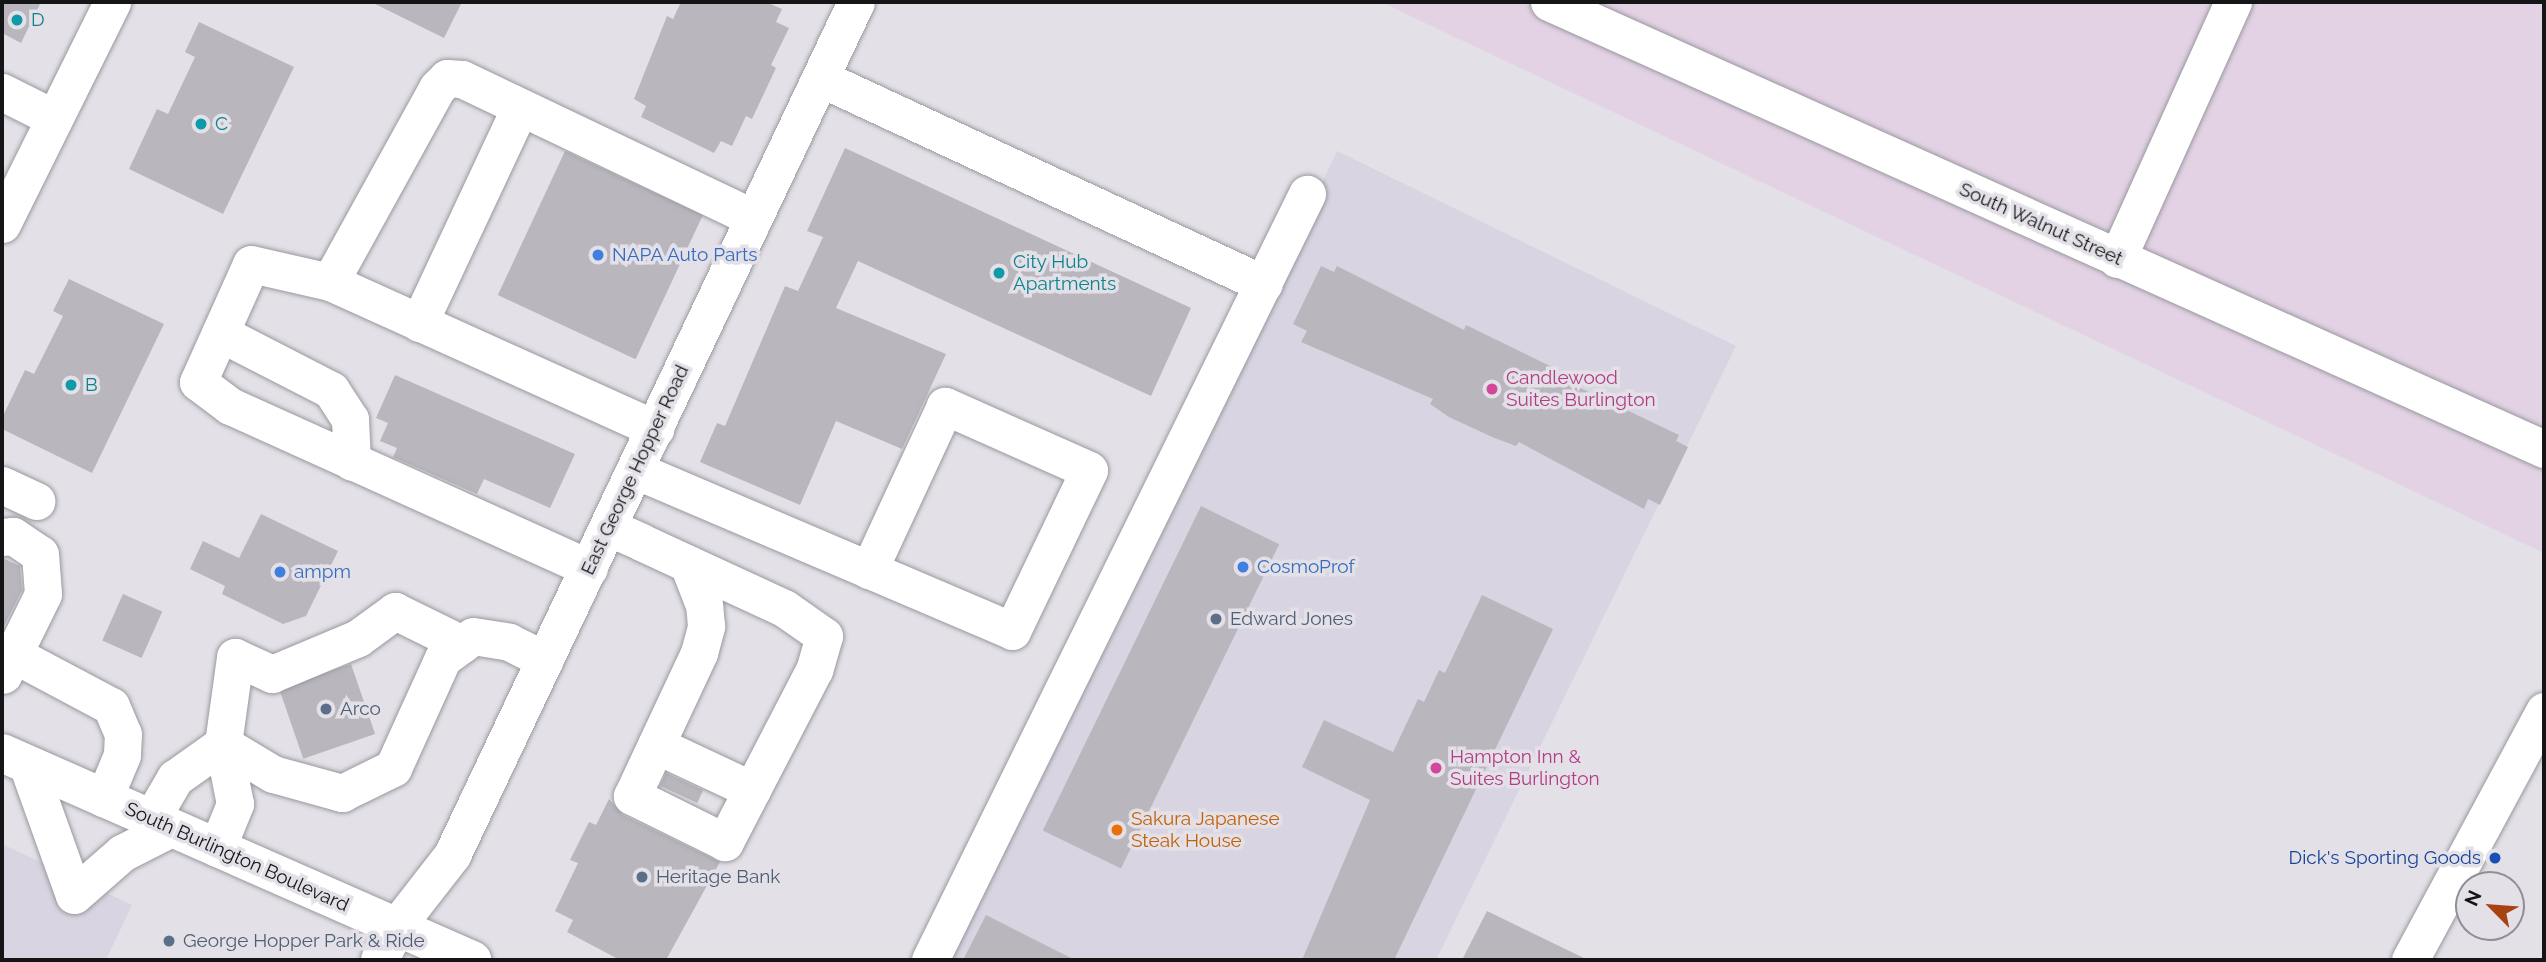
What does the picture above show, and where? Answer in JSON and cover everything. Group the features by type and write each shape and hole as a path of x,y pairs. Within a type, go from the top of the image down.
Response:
{"main road":[{"name":"South Burlington Boulevard","path":"14,759 217,848 388,944 472,960"}],"street":[{"path":"2,224 52,117 112,2"},
{"name":"East George Hopper Road","path":"388,944 452,855 856,2"},
{"name":"South Walnut Street","path":"1549,2 2540,452"},
{"path":"2117,259 2233,2"},
{"path":"330,282 437,88 447,78 462,79 754,218"},
{"path":"820,78 1263,284"},
{"path":"2,92 52,117"},
{"path":"419,323 520,107"},
{"path":"930,960 1307,194"},
{"path":"589,568 230,406 198,382 251,264 330,282 655,429"},
{"path":"220,333 331,390 350,419 352,461"},
{"path":"635,470 869,570 1012,631 1088,470 945,406 869,570"},
{"path":"2,485 37,501"},
{"path":"608,527 784,608 824,636 814,670 725,842 632,796 699,653 706,626 704,605 688,564"},
{"path":"2,537 13,536 40,554 43,594 8,665 111,706 123,733 122,755 104,798"},
{"path":"217,848 235,804 223,744 235,657 272,674 358,638 396,611 462,644"},
{"path":"223,744 273,774 342,793 393,768 443,658 473,636 509,642 545,660"},
{"path":"2410,960 2544,710"},
{"path":"14,759 74,895 161,823 176,778 223,744"},
{"path":"656,745 752,790"}],"shaded area":[{"path":"1381,2 2544,2 2544,553"},
{"path":"1337,151 1736,346 1436,960 949,960"},
{"path":"2,844 132,905 106,960 2,960"}],"building":[{"name":"D","path":"2,2 41,2 21,43 2,33"},
{"path":"371,2 462,2 444,38"},
{"path":"681,2 766,2 782,9 776,22 789,28 771,65 776,68 752,119 746,116 732,146 721,141 714,153 641,117 646,106 634,99 667,16 673,19"},
{"name":"C","path":"199,22 294,67 223,214 129,169 157,109 168,114 195,57 185,52"},
{"path":"845,148 1191,308 1151,396 858,261 836,308 946,354 902,449 836,421 800,505 700,462 717,423 725,426 785,286 798,291 823,237 807,231"},
{"name":"NAPA Auto Parts","path":"565,151 703,215 636,359 498,295"},
{"name":"Candlewood Suites Burlington","path":"1321,266 1334,272 1337,266 1464,330 1466,325 1552,367 1549,373 1679,435 1676,441 1688,447 1660,505 1648,499 1644,509 1519,442 1516,446 1449,417 1430,404 1433,399 1301,342 1307,331 1293,324"},
{"name":"B","path":"69,279 164,324 92,473 2,429 2,418 25,370 34,374 63,316 53,311"},
{"path":"395,375 575,454 550,508 484,479 477,494 393,457 397,448 380,441 388,423 376,418"},
{"path":"1201,506 1279,544 1121,869 1043,830"},
{"name":"ampm","path":"261,514 338,551 306,616 283,624 222,594 225,586 190,569 203,541 239,558"},
{"path":"2,558 20,566 22,590 2,630"},
{"path":"123,594 162,611 142,658 102,641"},
{"name":"Hampton Inn & Suites Burlington","path":"1482,595 1553,629 1394,960 1302,960 1370,800 1302,767 1324,720 1393,752 1418,699 1424,702 1439,670 1445,673"},
{"name":"Arco","path":"351,664 375,734 303,759 279,689"},
{"path":"666,773 703,790 697,803 660,786"},
{"name":"Heritage Bank","path":"609,799 623,815 720,862 666,960 620,960 567,932 573,920 555,911 578,863 570,860 589,822 596,825"},
{"path":"1487,911 1588,960 1462,960"},
{"path":"986,915 1075,960 963,960"}],"place":[{"name":"D","path":"17,20"},
{"name":"C","path":"201,124"},
{"name":"NAPA Auto Parts","path":"598,255"},
{"name":"City Hub Apartments","path":"999,273"},
{"name":"B","path":"71,385"},
{"name":"Candlewood Suites Burlington","path":"1492,389"},
{"name":"CosmoProf","path":"1243,567"},
{"name":"ampm","path":"280,572"},
{"name":"Edward Jones","path":"1216,619"},
{"name":"Arco","path":"326,709"},
{"name":"Hampton Inn & Suites Burlington","path":"1436,768"},
{"name":"Sakura Japanese Steak House","path":"1117,830"},
{"name":"Dick's Sporting Goods","path":"2495,858"},
{"name":"Heritage Bank","path":"642,877"},
{"name":"George Hopper Park & Ride","path":"169,941"}]}
